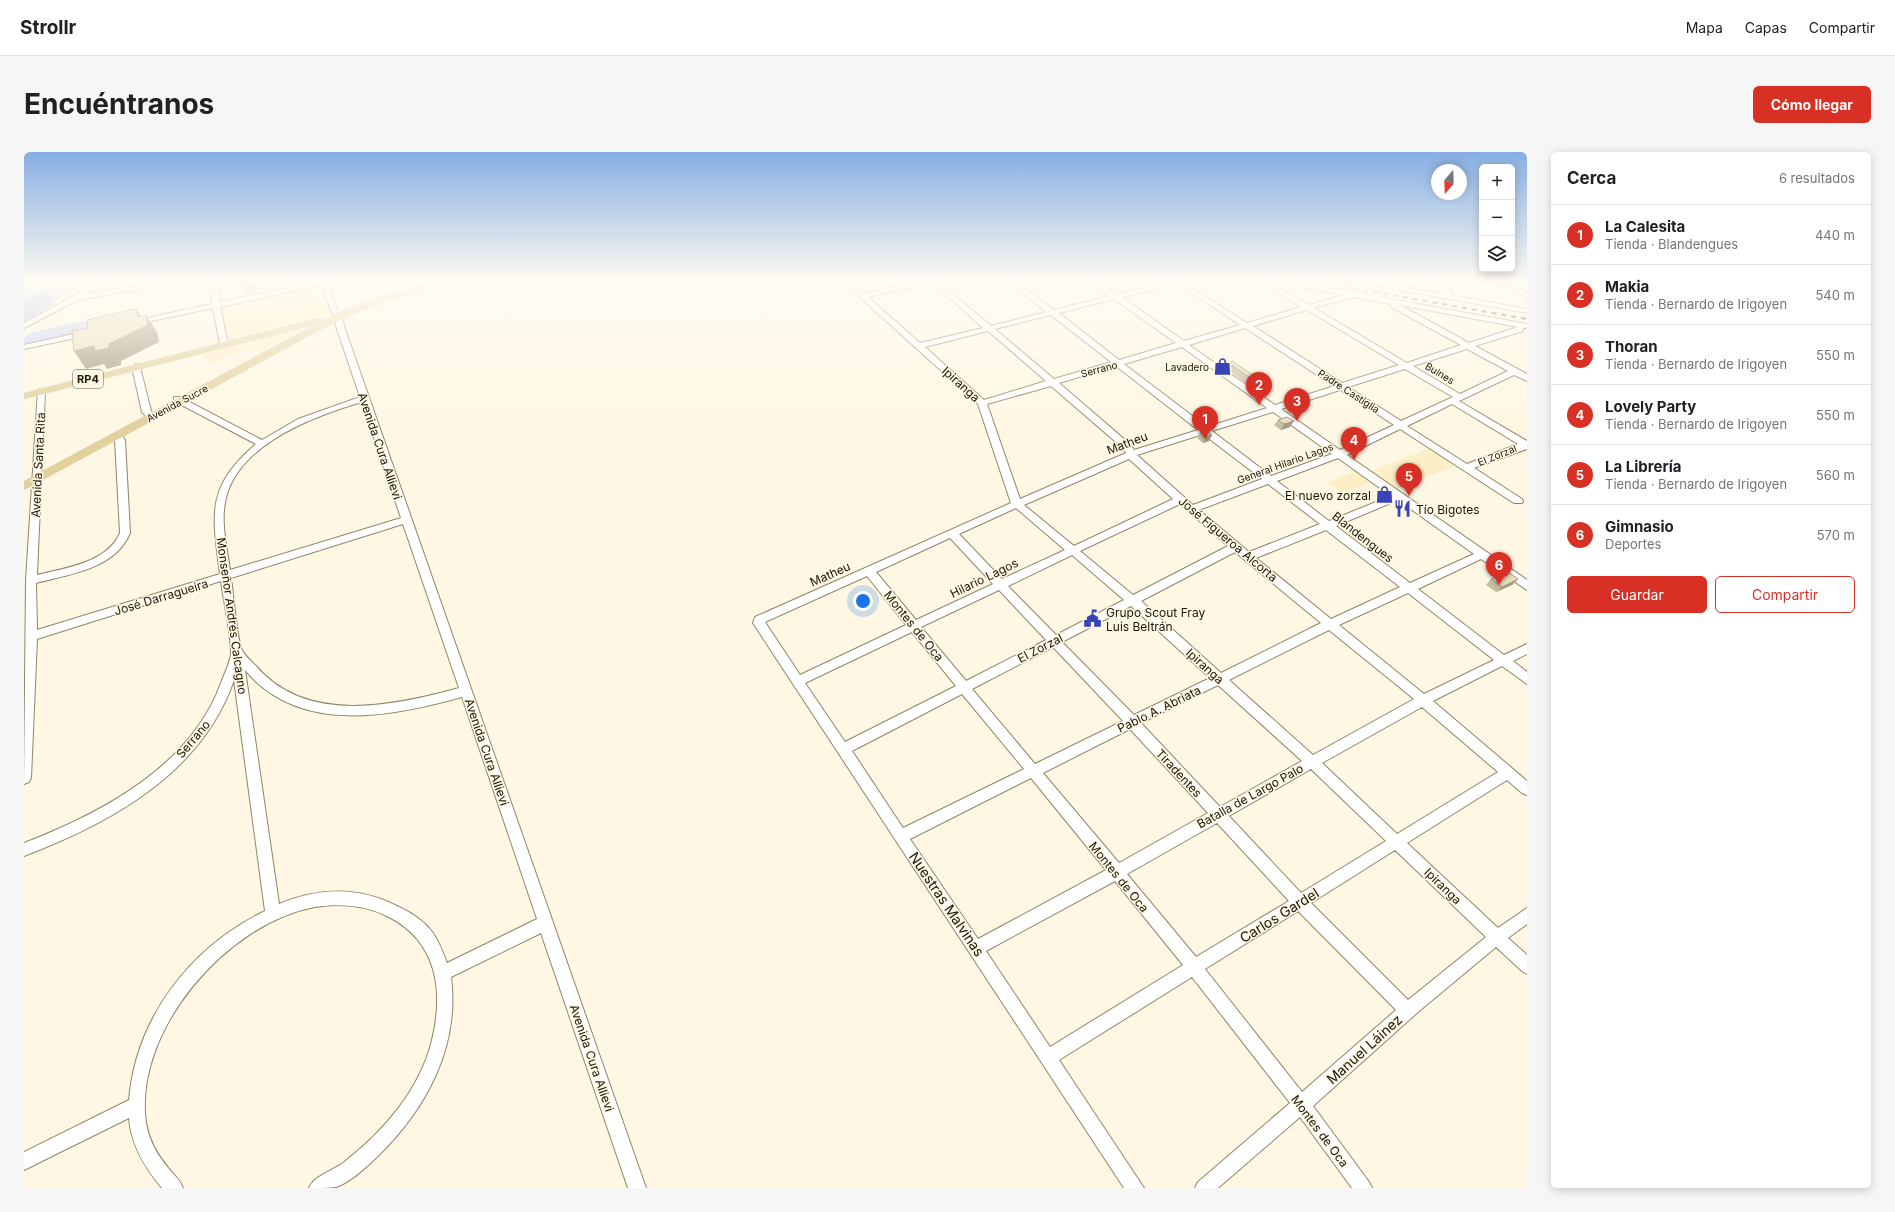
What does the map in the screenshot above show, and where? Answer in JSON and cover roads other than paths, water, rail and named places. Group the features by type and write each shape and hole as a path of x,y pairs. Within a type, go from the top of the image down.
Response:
{"main road":[{"name":"RP4","path":"24,396 272,331"},
{"name":"Avenida Sucre","path":"179,400 297,331"},
{"name":"Avenida Sucre","path":"24,486 37,477 150,415 313,331"},
{"name":"Avenida Sucre","path":"24,482 37,477 117,435 150,415"}],"street":[{"path":"221,331 224,344"},
{"name":"Avenida Cura Allievi","path":"341,331 467,691 545,923 637,1188"},
{"name":"Ipiranga","path":"903,331 982,403 1017,504 1132,600 1312,762 1527,966"},
{"path":"920,346 977,331"},
{"name":"José Figueroa Alcorta","path":"994,331 1128,447 1135,460 1236,547 1423,700 1527,789"},
{"name":"Blandengues","path":"1077,331 1527,679"},
{"path":"1165,331 1527,586"},
{"name":"Serrano","path":"982,403 1051,382 1120,364 1226,331"},
{"name":"Padre Castiglia","path":"1257,331 1468,467 1506,495 1518,500"},
{"name":"Bulnes","path":"1349,331 1406,365 1526,444"},
{"path":"1442,331 1527,378"},
{"name":"Matheu","path":"760,620 1017,504 1132,454 1513,331"},
{"path":"24,347 93,332"},
{"path":"136,367 150,415"},
{"name":"General Hilario Lagos","path":"1192,508 1340,454 1400,424 1515,371"},
{"name":"Avenida Santa Rita","path":"24,778 31,636 27,625 31,580 41,392"},
{"name":"Monseñor Andrés Calcagno","path":"273,914 238,652 219,530 221,497 230,478 245,460 263,444 286,428 331,408 364,399"},
{"path":"179,400 263,444"},
{"path":"31,580 97,561 114,552 123,543 125,533 120,440 117,435"},
{"name":"El Zorzal","path":"1468,467 1526,444"},
{"path":"1248,557 1400,496"},
{"name":"Hilario Lagos","path":"798,681 1181,499"},
{"name":"José Darragueira","path":"31,636 226,577 406,520"},
{"name":"Tiradentes","path":"952,534 1002,584 1300,902 1407,1010"},
{"name":"El Zorzal","path":"844,749 1236,547"},
{"name":"Pablo A. Abriata","path":"902,836 1330,624 1483,554"},
{"name":"Montes de Oca","path":"869,571 1194,968 1302,1104 1363,1188"},
{"name":"Nuestras Malvinas","path":"760,620 759,623 977,948 1135,1188"},
{"name":"Batalla de Largo Palo","path":"977,948 1115,873 1217,814 1423,700 1527,649"},
{"path":"238,652 260,679 277,692 303,703 325,709 345,712 366,712 392,709 467,691"},
{"name":"Serrano","path":"24,850 65,834 102,816 128,801 162,773 193,742 206,726 217,706 238,652"},
{"name":"Carlos Gardel","path":"1049,1057 1508,773"},
{"path":"174,1188 153,1165 140,1136 137,1105 142,1063 157,1025 179,990 207,958 239,933 273,914 306,902 337,898 367,900 394,909 416,924 433,946 443,973 446,999 444,1027 435,1058 421,1088 402,1118 377,1145 348,1170 318,1188"},
{"name":"Manuel Láinez","path":"1204,1188 1302,1104 1407,1010 1496,937 1527,915"},
{"path":"443,973 545,923"},
{"path":"24,1161 137,1105"}],"place":[{"name":"Lavadero","path":"1222,367"},
{"name":"Makia","path":"1259,405"},
{"name":"Thoran","path":"1297,421"},
{"name":"La Calesita","path":"1205,439"},
{"name":"Lovely Party","path":"1354,460"},
{"name":"El nuevo zorzal","path":"1384,495"},
{"name":"La Librería","path":"1409,496"},
{"name":"Tío Bigotes","path":"1403,509"},
{"name":"Gimnasio","path":"1499,585"},
{"name":"Grupo Scout Fray Luis Beltrán","path":"1093,619"}]}
